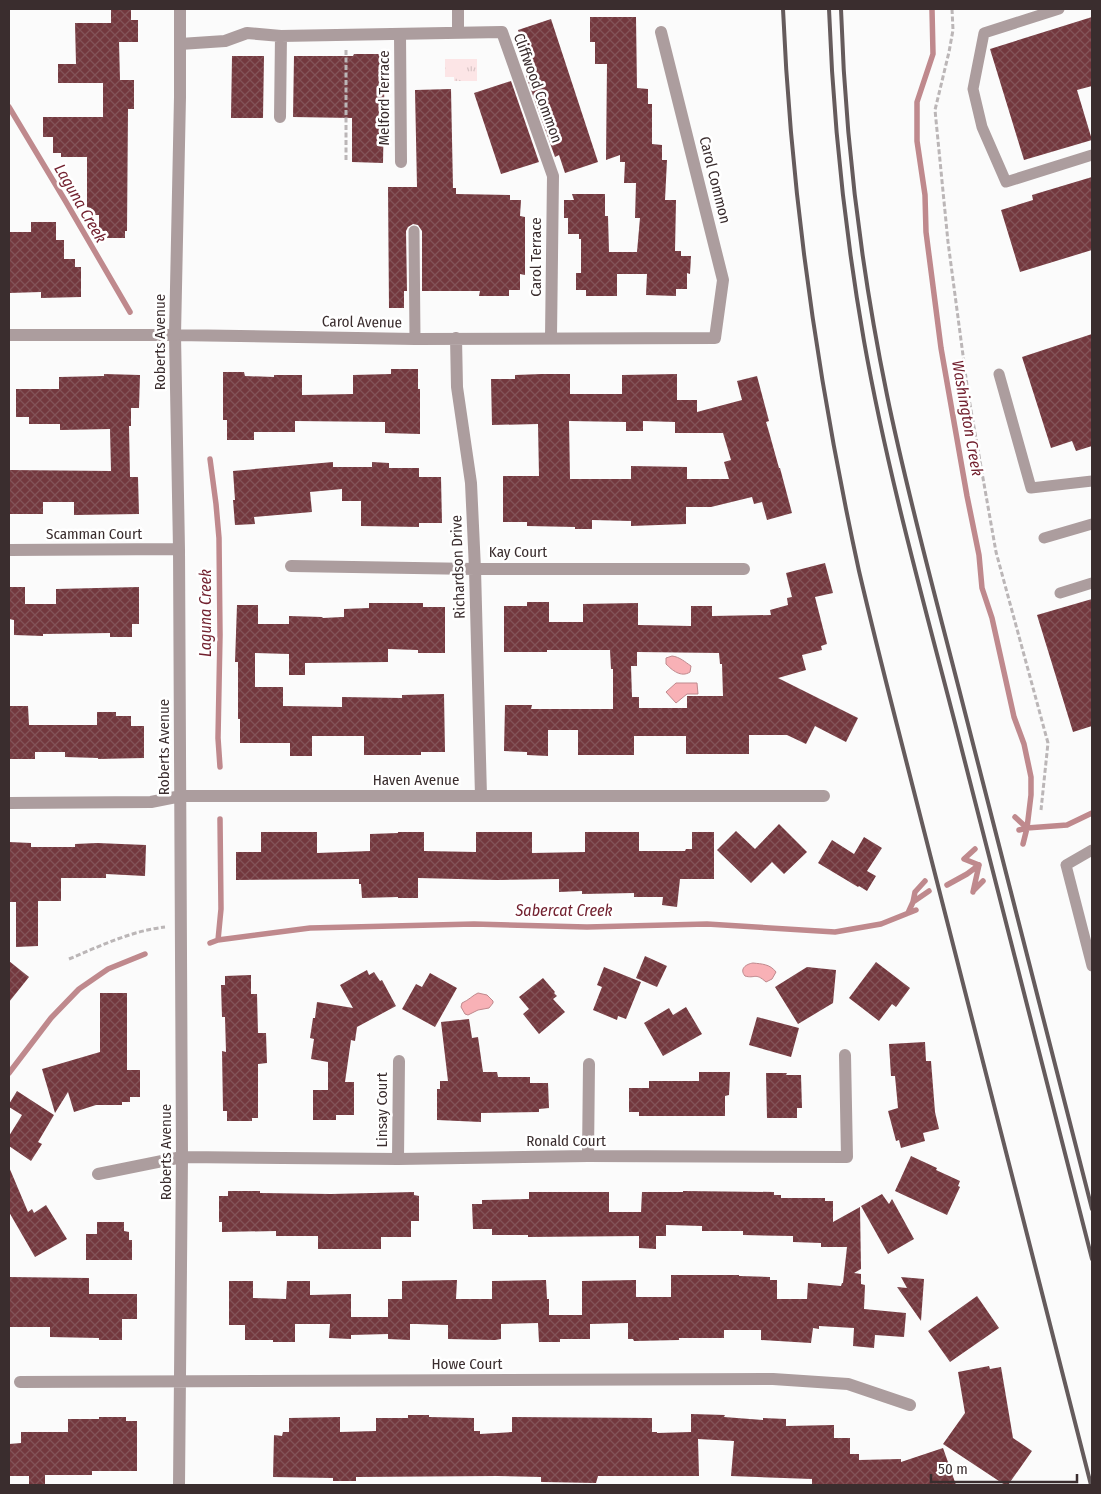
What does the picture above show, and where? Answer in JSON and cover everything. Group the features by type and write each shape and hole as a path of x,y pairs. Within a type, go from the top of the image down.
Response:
{"street":[{"name":"Roberts Avenue","path":"179,1485 182,1157 181,796 175,335 180,9"},
{"path":"458,9 458,33"},
{"name":"Cliffwood Common","path":"180,44 225,41 248,33 281,36 502,32 552,176"},
{"name":"Carol Common","path":"661,32 723,280 715,338"},
{"name":"Melford Terrace","path":"400,34 401,162"},
{"path":"280,117 281,36"},
{"name":"Carol Terrace","path":"551,338 552,176"},
{"name":"Carol Avenue","path":"9,335 175,335 415,339 715,338"},
{"name":"Richardson Drive","path":"456,338 457,387 471,483 481,796"},
{"name":"Scamman Court","path":"9,550 179,550"},
{"name":"Kay Court","path":"291,566 475,569 744,569"},
{"name":"Haven Avenue","path":"9,803 151,802 181,796 824,796"},
{"name":"Ronald Court","path":"98,1174 182,1157 398,1159 588,1156 847,1157 845,1055"},
{"name":"Linsay Court","path":"398,1159 399,1061"},
{"path":"588,1156 589,1064"},
{"name":"Howe Court","path":"20,1382 773,1380 848,1384 910,1405"}],"lane":[{"path":"1059,9 984,33 973,89 982,128 1006,182 1092,156"},
{"path":"414,232 415,339"},
{"path":"999,374 1032,488 1092,481"},
{"path":"1044,538 1092,524"},
{"path":"1060,593 1092,583"},
{"path":"1092,850 1066,865 1092,966"}],"path":[{"path":"952,9 952,38 936,110 948,242 968,393 996,552 1048,743 1040,810"},
{"path":"346,35 346,160"},
{"path":"69,959 119,938 153,928 181,925"}],"green space":[{"path":"445,59 477,59 477,81 454,81 454,77 445,77"}],"shaded area":[{"path":"672,656 691,666 690,672 680,674 668,666 666,658"},
{"path":"676,683 697,683 698,694 687,694 676,703 666,692"},
{"path":"753,963 766,965 774,969 776,972 772,979 766,982 757,976 745,976 743,973 744,967"},
{"path":"478,993 487,995 493,1003 489,1008 478,1010 468,1015 465,1014 461,1007 462,1003"}],"building":[{"path":"111,9 131,9 131,20 138,20 138,42 119,42 120,80 134,80 134,109 128,109 127,231 125,231 125,238 107,238 107,231 99,231 99,215 91,215 91,208 87,207 87,157 61,157 61,153 53,153 53,137 43,137 43,117 103,117 103,83 58,83 58,64 76,64 75,23 111,23"},
{"path":"590,17 636,17 637,88 648,89 648,104 652,104 652,144 662,145 662,160 667,160 665,200 676,200 675,251 681,251 681,256 691,256 690,274 687,273 687,289 676,289 676,296 646,295 647,274 617,274 617,296 586,296 586,290 576,290 576,273 581,273 581,239 579,239 579,234 568,234 568,218 564,218 564,200 574,200 572,194 605,194 605,216 608,216 609,252 637,252 640,218 635,218 636,183 624,183 625,162 620,162 620,155 606,160 607,64 595,64 595,42 590,42"},
{"path":"1092,17 1092,86 1077,90 1092,140 1024,160 990,49"},
{"path":"551,19 598,162 565,173 559,155 555,157 526,76 532,74 518,30"},
{"path":"354,54 385,54 383,163 352,162 352,118 293,117 294,56 353,56"},
{"path":"232,56 264,56 263,118 231,118"},
{"path":"511,81 539,162 501,174 474,93"},
{"path":"451,89 453,188 456,188 456,194 510,195 510,200 521,200 520,216 525,217 525,275 520,274 520,290 509,290 509,296 479,296 480,291 422,291 422,231 418,225 413,224 406,231 407,291 404,291 404,308 389,308 388,187 417,187 415,90"},
{"path":"1092,177 1092,250 1020,272 1001,210 1033,200 1032,195"},
{"path":"31,222 56,222 56,240 64,240 64,259 75,259 75,267 81,267 81,297 41,298 41,292 9,293 9,232 31,232"},
{"path":"1092,334 1092,446 1076,451 1072,441 1051,448 1022,357"},
{"path":"391,369 418,369 420,434 385,433 385,422 295,421 295,432 254,432 254,440 227,440 227,420 223,420 223,372 244,372 245,376 274,377 274,375 302,375 302,395 353,394 353,375 391,374"},
{"path":"104,374 140,375 139,408 131,408 131,426 129,426 130,477 138,477 139,514 74,515 74,502 43,502 43,514 9,514 9,470 111,471 110,429 60,430 60,424 29,424 29,417 16,417 16,389 59,389 59,377 104,376"},
{"path":"570,374 570,394 622,394 622,375 677,374 677,400 697,400 697,412 742,400 737,381 757,376 769,421 766,422 792,513 767,520 762,502 754,504 752,497 711,507 686,507 686,524 631,526 631,521 592,520 592,529 575,529 575,527 527,526 527,522 503,522 503,476 539,476 538,424 492,425 491,379 515,379 515,375","holes":["569,421 626,422 626,431 643,431 643,421 675,422 675,433 723,433 731,460 724,462 729,479 687,479 687,467 631,466 631,479 570,479"]},
{"path":"333,462 333,467 372,467 372,462 389,463 389,468 419,468 419,477 441,477 442,523 419,523 419,527 361,526 361,501 342,501 342,489 310,492 312,512 254,517 255,524 235,525 233,471"},
{"path":"825,563 833,593 815,597 827,644 821,646 822,650 802,655 806,670 778,678 858,718 846,742 815,726 806,744 787,735 749,735 749,754 686,754 686,736 634,736 634,755 578,755 578,730 548,730 548,756 527,755 527,752 504,751 505,705 532,705 531,709 613,709 613,669 611,669 610,650 504,652 504,606 527,606 527,602 549,602 549,622 583,622 583,604 638,603 638,625 691,626 691,606 712,606 712,616 771,615 770,610 788,605 787,598 792,597 786,573","holes":["637,652 719,653 720,664 722,664 723,696 687,696 687,708 639,708 639,697 632,697 631,666 637,666"]},
{"path":"9,587 25,587 25,604 56,604 56,589 139,587 139,624 132,624 132,637 110,637 110,633 43,634 43,636 14,635 14,620 9,619"},
{"path":"1092,599 1092,726 1073,732 1037,615"},
{"path":"369,603 423,603 423,607 445,607 445,653 418,653 418,650 388,649 388,662 305,663 305,675 289,675 289,654 255,653 255,687 283,687 283,706 342,707 342,697 402,698 402,695 444,694 445,752 421,752 421,755 364,755 364,736 312,736 312,756 290,756 290,743 240,743 238,662 235,662 237,605 258,605 258,624 289,624 289,616 344,617 344,609 369,608"},
{"path":"9,706 28,706 29,725 97,725 97,712 116,712 116,716 131,716 131,726 144,726 144,758 98,759 65,757 65,752 35,752 35,759 9,759"},
{"path":"779,824 807,852 784,874 772,862 751,883 717,850 736,831 755,849"},
{"path":"261,832 317,832 317,853 370,851 370,834 398,832 424,832 424,851 476,852 476,832 532,832 532,853 585,852 585,832 639,832 639,851 685,851 686,849 692,849 692,832 714,832 714,879 680,879 677,907 662,905 663,897 634,897 634,893 582,894 582,891 559,892 559,879 418,878 418,898 362,898 359,879 236,880 236,852 261,852"},
{"path":"864,837 882,848 867,871 876,876 867,891 818,863 832,840 854,854"},
{"path":"9,842 31,843 31,847 75,847 75,844 97,843 146,845 145,876 106,874 106,878 61,878 61,901 38,901 38,946 16,947 16,902 9,902"},
{"path":"645,956 667,966 657,987 636,978"},
{"path":"9,961 29,977 9,1002"},
{"path":"876,962 910,988 896,1007 892,1004 879,1021 849,998"},
{"path":"604,967 641,982 626,1019 618,1016 617,1020 593,1010 602,987 597,985"},
{"path":"807,967 836,970 833,1003 798,1024 775,987"},
{"path":"367,970 369,975 374,972 380,981 382,980 396,1006 357,1027 355,1041 351,1040 345,1082 354,1082 354,1115 336,1115 336,1120 313,1120 313,1090 328,1090 328,1062 311,1059 314,1039 310,1038 317,1002 353,1008 340,985"},
{"path":"430,973 457,988 435,1027 402,1009 416,984 422,987"},
{"path":"251,975 251,994 257,994 258,1033 266,1033 267,1063 258,1064 258,1118 252,1118 252,1121 227,1121 227,1111 223,1111 222,1051 226,1052 225,1017 222,1017 221,985 225,985 225,976"},
{"path":"543,978 557,996 553,999 565,1012 539,1034 523,1014 529,1009 519,997"},
{"path":"100,993 127,993 127,1070 140,1070 140,1097 130,1097 130,1102 122,1102 122,1105 96,1105 74,1112 68,1092 55,1113 42,1069 100,1052"},
{"path":"686,1007 702,1034 663,1056 644,1023 669,1008 673,1015"},
{"path":"757,1017 799,1028 791,1057 749,1045"},
{"path":"469,1019 472,1038 478,1037 483,1072 497,1072 498,1077 530,1077 530,1083 548,1083 549,1108 539,1109 539,1112 481,1113 481,1122 437,1120 437,1089 440,1089 440,1081 448,1081 441,1022"},
{"path":"925,1042 926,1061 931,1061 935,1112 939,1129 923,1133 925,1141 901,1148 899,1140 896,1141 888,1111 898,1108 895,1076 891,1076 889,1044"},
{"path":"699,1072 730,1072 729,1095 725,1096 725,1116 639,1116 639,1112 629,1112 629,1088 649,1088 649,1081 699,1081"},
{"path":"766,1073 801,1075 802,1108 797,1108 797,1118 767,1118"},
{"path":"17,1091 54,1115 38,1142 42,1144 31,1161 9,1146 9,1136 22,1115 9,1107"},
{"path":"911,1156 960,1181 958,1186 960,1187 947,1215 895,1191"},
{"path":"9,1167 28,1212 32,1209 34,1213 46,1205 67,1239 35,1257 9,1212"},
{"path":"228,1191 331,1194 414,1192 414,1195 419,1196 419,1221 411,1221 411,1237 381,1237 381,1249 318,1249 318,1236 276,1236 276,1231 222,1232 222,1222 219,1222 219,1196 228,1196"},
{"path":"529,1192 609,1192 609,1212 641,1212 642,1192 774,1192 774,1195 781,1195 781,1198 825,1198 825,1201 833,1201 833,1222 860,1207 861,1269 854,1273 861,1274 861,1284 865,1285 864,1309 906,1313 904,1337 875,1335 874,1348 853,1346 854,1328 819,1326 819,1329 813,1328 811,1343 761,1340 761,1330 724,1330 724,1338 634,1341 633,1339 628,1339 628,1323 590,1324 590,1339 560,1339 560,1342 539,1342 538,1323 501,1324 501,1339 495,1340 448,1339 448,1325 416,1324 410,1324 410,1340 388,1339 388,1334 351,1335 351,1339 329,1338 330,1324 295,1324 295,1342 273,1342 273,1340 245,1340 245,1325 229,1325 229,1281 253,1281 253,1298 286,1299 287,1281 310,1281 310,1295 351,1294 351,1317 388,1317 388,1299 402,1299 402,1281 457,1280 456,1299 492,1299 492,1281 546,1280 549,1315 582,1315 582,1281 636,1280 636,1297 671,1297 671,1275 770,1277 770,1280 777,1280 777,1299 807,1299 808,1283 841,1286 843,1283 847,1247 821,1247 821,1243 793,1242 793,1236 743,1235 743,1231 702,1231 702,1226 666,1225 666,1236 656,1236 656,1249 639,1248 639,1236 528,1237 528,1235 492,1235 492,1229 473,1229 472,1204 482,1204 482,1200 529,1199"},
{"path":"882,1194 889,1204 892,1199 914,1239 888,1254 861,1206"},
{"path":"97,1222 124,1222 124,1231 129,1232 129,1240 132,1240 132,1260 86,1260 86,1234 97,1234"},
{"path":"9,1277 89,1278 89,1294 137,1294 137,1319 122,1319 122,1340 50,1337 50,1327 9,1327"},
{"path":"901,1277 924,1279 921,1321 897,1287 907,1288"},
{"path":"977,1296 999,1328 950,1362 928,1331"},
{"path":"989,1366 990,1369 1001,1367 1013,1438 1032,1451 1008,1485 1005,1485 943,1444 965,1413 958,1372"},
{"path":"691,1414 725,1415 724,1417 763,1420 763,1418 786,1419 786,1426 834,1425 834,1438 850,1438 850,1454 859,1454 859,1460 901,1459 901,1462 943,1448 956,1485 812,1485 812,1479 731,1476 734,1441 698,1439 699,1476 598,1476 596,1483 541,1482 541,1477 497,1476 356,1477 356,1481 333,1481 333,1478 273,1477 274,1435 282,1436 283,1432 289,1432 289,1418 340,1417 340,1432 376,1431 376,1418 408,1418 408,1415 429,1415 429,1417 474,1418 474,1431 480,1431 480,1434 512,1432 512,1417 652,1418 652,1432 657,1433 691,1432"},
{"path":"99,1417 126,1417 126,1421 137,1421 137,1471 92,1471 92,1475 45,1475 45,1485 29,1485 29,1476 9,1476 9,1444 21,1443 21,1432 68,1432 68,1419 99,1419"}],"waterway":[{"name":"Washington Creek","path":"932,9 933,54 917,102 917,141 925,195 926,232 941,348 979,555 982,588 992,618 1014,717 1024,744 1031,777 1031,795 1023,844"},
{"name":"Laguna Creek","path":"9,107 130,312"},
{"name":"Laguna Creek","path":"210,459 219,538 218,738 220,767"},
{"name":"Sabercat Creek","path":"1019,830 1067,825 1092,813"},
{"name":"Sabercat Creek","path":"1015,817 1027,828"},
{"name":"Laguna Creek","path":"218,940 221,909 220,819"},
{"name":"Sabercat Creek","path":"975,849 964,859 979,865"},
{"name":"Sabercat Creek","path":"947,885 979,865"},
{"name":"Sabercat Creek","path":"973,892 979,865"},
{"name":"Sabercat Creek","path":"908,913 915,892 925,881"},
{"name":"Sabercat Creek","path":"974,890 983,881"},
{"name":"Sabercat Creek","path":"913,902 929,891"},
{"name":"Sabercat Creek","path":"210,943 218,940 310,928 474,924 587,927 707,924 835,932 881,924 916,910"},
{"name":"Laguna Creek","path":"9,1073 51,1018 79,989 108,969 145,954"}],"railway":[{"path":"783,9 793,150 809,292 831,432 859,571 1091,1485"},
{"path":"829,9 833,92 846,217 857,300 883,437 1092,1259"},
{"path":"841,9 850,154 869,299 887,395 921,542 1092,1209"}]}
